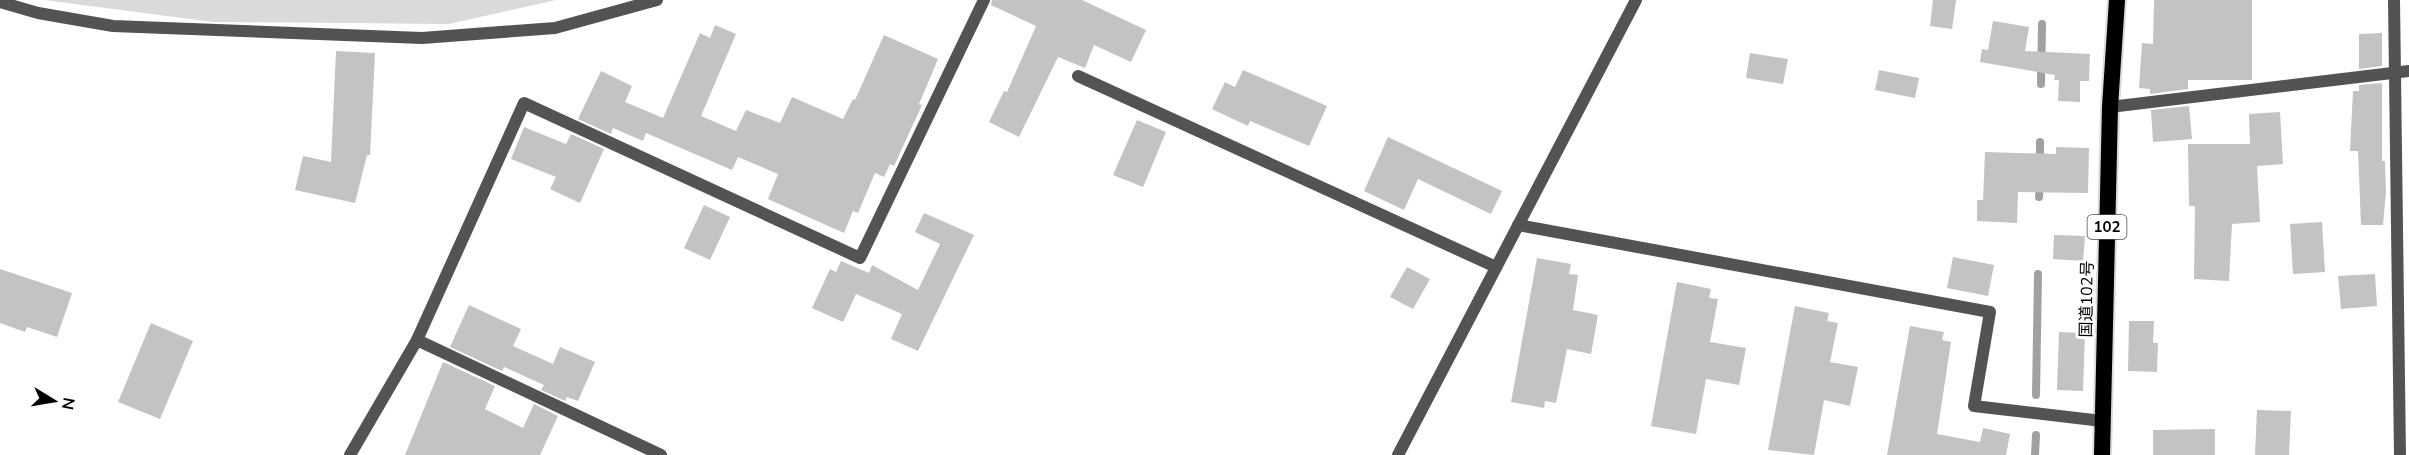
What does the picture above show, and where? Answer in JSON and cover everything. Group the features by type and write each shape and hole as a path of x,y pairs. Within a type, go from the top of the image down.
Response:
{"highway":[{"name":"国道102号","path":"2102,455 2110,107 2116,0"}],"street":[{"path":"0,2 38,13 113,26 423,38 555,28 657,0"},
{"path":"350,455 417,340 524,103 860,258 984,0"},
{"path":"1398,455 1636,0"},
{"path":"2394,0 2400,455"},
{"path":"2110,107 2409,70"},
{"path":"1078,75 1496,267"},
{"path":"1518,225 1990,312 1974,406 2102,421"},
{"path":"417,340 661,455"}],"shaded area":[{"path":"44,0 556,0 449,24 213,22"}],"building":[{"path":"992,0 1082,0 1146,30 1131,62 1094,45 1085,68 1058,57 1019,137 989,122 1004,91 1007,92 1036,26 991,5"},
{"path":"1933,0 1956,0 1952,29 1930,26"},
{"path":"2154,0 2252,0 2252,80 2188,80 2188,89 2150,94 2150,89 2139,88 2142,43 2153,44"},
{"path":"1993,21 2029,27 2025,51 2090,54 2089,81 2080,81 2080,102 2058,101 2059,80 2054,80 2055,75 1980,62 1982,49 1988,50"},
{"path":"715,25 736,34 701,116 736,131 746,110 780,123 792,97 843,119 853,99 855,100 884,35 938,59 919,104 922,105 894,166 890,164 884,177 875,173 858,213 853,211 844,233 768,199 778,174 738,157 732,170 646,133 643,141 613,128 611,134 578,119 601,71 632,86 625,102 663,118 700,33 710,38"},
{"path":"2382,33 2382,66 2359,69 2359,34"},
{"path":"336,51 375,53 370,155 367,155 355,203 295,190 303,156 331,162"},
{"path":"1750,53 1788,59 1783,84 1746,78"},
{"path":"1243,70 1327,106 1309,146 1250,121 1248,126 1212,109 1225,82 1235,87"},
{"path":"1879,70 1919,78 1915,98 1875,90"},
{"path":"2382,83 2382,161 2385,161 2386,191 2383,225 2361,225 2358,151 2350,151 2353,91 2359,91 2359,85"},
{"path":"2189,106 2192,139 2153,142 2151,110"},
{"path":"2280,112 2283,164 2257,166 2260,222 2232,224 2229,281 2194,279 2195,206 2189,206 2188,144 2250,144 2249,114"},
{"path":"1137,120 1166,132 1143,187 1113,175"},
{"path":"524,127 566,144 571,134 604,149 580,203 550,189 556,177 511,159"},
{"path":"1388,137 1502,191 1491,214 1418,179 1404,210 1364,191"},
{"path":"2056,147 2089,148 2088,193 2018,192 2017,223 1977,221 1977,200 1983,200 1985,152 2056,154"},
{"path":"704,205 730,217 710,260 684,248"},
{"path":"924,213 974,235 918,351 891,339 902,314 856,294 843,322 812,308 830,269 836,272 841,261 869,273 872,265 918,290 940,244 915,232"},
{"path":"2322,222 2325,272 2293,274 2290,224"},
{"path":"2054,235 2085,236 2083,261 2053,259"},
{"path":"1953,257 1994,265 1988,296 1947,288"},
{"path":"1537,258 1571,264 1569,274 1578,275 1573,310 1598,315 1591,354 1567,349 1556,403 1545,401 1544,408 1511,402"},
{"path":"1407,267 1430,279 1413,309 1390,297"},
{"path":"0,269 72,293 57,337 27,327 25,332 0,323"},
{"path":"2375,274 2377,306 2341,309 2338,276"},
{"path":"1677,282 1711,289 1709,298 1718,299 1710,342 1746,348 1739,385 1706,379 1696,434 1651,426"},
{"path":"469,305 521,329 513,346 553,364 560,347 595,362 578,401 567,397 565,401 541,390 544,385 504,367 502,371 450,347"},
{"path":"1795,306 1829,313 1827,321 1838,323 1830,362 1858,367 1850,406 1824,400 1814,455 1768,450"},
{"path":"2129,321 2154,321 2153,343 2158,343 2157,372 2128,371"},
{"path":"151,323 193,341 160,419 118,402"},
{"path":"1910,326 1944,332 1942,340 1951,342 1937,434 1980,442 1983,428 2010,434 2006,455 1887,455"},
{"path":"2059,332 2085,333 2083,391 2057,390"},
{"path":"443,362 495,386 485,409 523,428 534,404 558,416 540,455 405,455"},
{"path":"2257,410 2291,411 2289,455 2255,455"},
{"path":"2215,429 2215,455 2153,455 2153,430"}],"waterway":[{"path":"2041,84 2042,24"},
{"path":"2040,142 2040,161"},
{"path":"2039,197 2040,182"},
{"path":"2036,395 2038,274"},
{"path":"2035,455 2036,435"}]}
